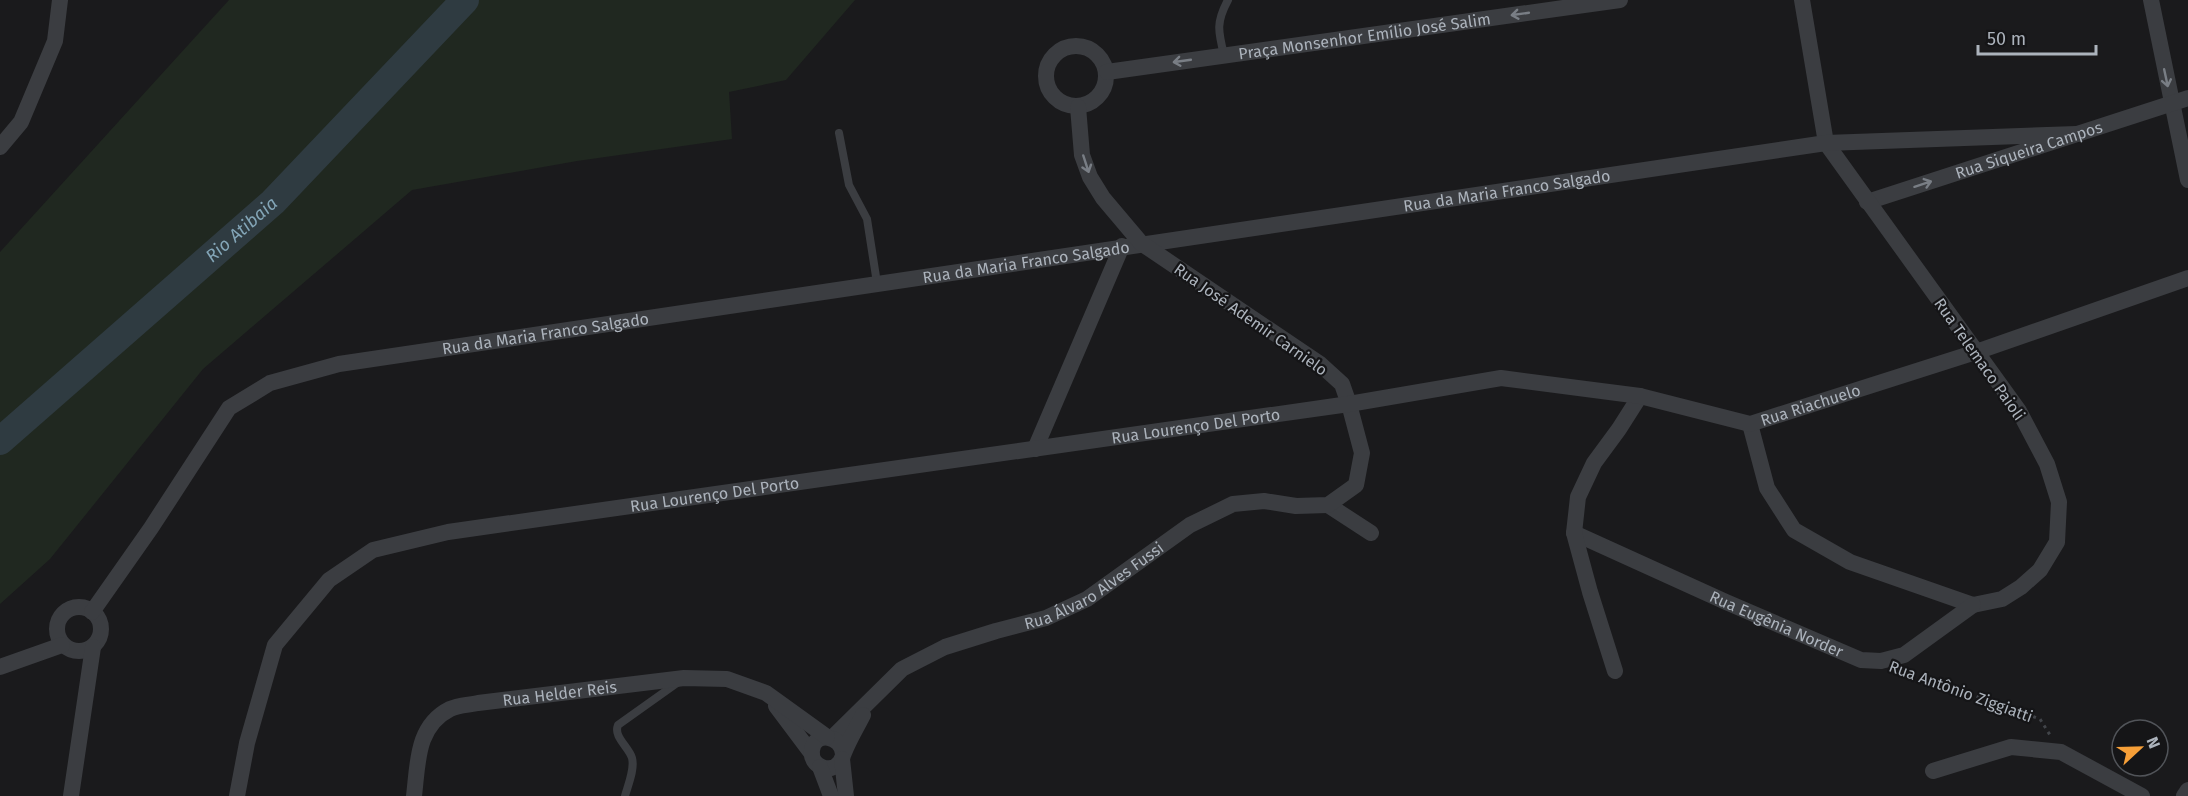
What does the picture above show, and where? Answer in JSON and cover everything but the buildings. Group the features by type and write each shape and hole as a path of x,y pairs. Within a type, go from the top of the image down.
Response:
{"street":[{"path":"0,147 21,122 55,41 60,0"},
{"name":"Praça Monsenhor Emílio José Salim","path":"1107,72 1620,0"},
{"name":"Rua Telemaco Paioli","path":"1802,0 1826,143 2019,411 2047,464 2059,502 2057,542 2040,570 2021,587 2002,599 1973,605"},
{"path":"2151,0 2188,180"},
{"path":"1068,47 1088,48 1096,54 1107,72 1103,90 1097,98 1078,107 1062,102 1049,88 1047,79 1047,69 1051,59 1068,47"},
{"name":"Rua Siqueira Campos","path":"1867,202 2188,98"},
{"name":"Rua José Ademir Carnielo","path":"1078,107 1082,155 1090,177 1103,198 1141,243 1320,364 1342,384 1349,404"},
{"name":"Rua da Maria Franco Salgado","path":"92,612 151,528 229,408 270,383 339,364 1826,143 2077,134"},
{"path":"1035,449 1122,246"},
{"name":"Rua Riachuelo","path":"1349,404 1501,378 1640,396 1750,424 1976,352 2188,278"},
{"path":"1615,671 1574,533 1578,497 1594,463 1640,396"},
{"path":"1349,404 1362,453 1356,485 1328,505 1371,533"},
{"name":"Rua Lourenço Del Porto","path":"237,796 247,743 276,645 328,580 373,550 448,532 1349,404"},
{"path":"1750,424 1767,488 1794,530 1850,562 1973,605"},
{"name":"Rua Álvaro Alves Fussi","path":"830,737 902,669 945,647 1046,618 1087,599 1190,525 1233,504 1264,501 1296,506 1328,505"},
{"name":"Rua Eugênia Norder","path":"1574,533 1861,660 1881,661 1904,655 1973,605"},
{"path":"71,796 87,649 101,634 101,626 92,612 77,606 70,608 60,617 59,638 69,650 87,649"},
{"path":"0,666 59,638"},
{"name":"Rua Helder Reis","path":"414,796 420,745 432,723 451,709 478,703 684,678 727,679 766,693 830,737"},
{"path":"766,693 816,760 831,796"},
{"name":"Rua Álvaro Alves Fussi","path":"842,756 869,702"},
{"path":"816,760 814,744 822,738 830,737 841,744 846,796"},
{"name":"Rua Antônio Ziggiatti","path":"1933,771 2011,747 2061,752 2142,796"},
{"path":"816,760 830,769 835,767 842,756"},
{"path":"2184,796 2188,790"}],"lane":[{"path":"1224,56 1220,39 1219,17 1228,0"},
{"path":"839,133 849,185 867,219 877,283"},
{"path":"625,796 633,765 632,758 617,733 618,725 684,678"}],"path":[{"name":"Rua Antônio Ziggiatti","path":"1881,661 2040,719 2061,752"}],"shaded area":[{"path":"229,0 855,0 786,80 729,92 732,139 577,161 412,190 203,369 50,559 0,604 0,252"}],"waterway":[{"name":"Rio Atibaia","path":"0,441 273,202 465,0"}]}
